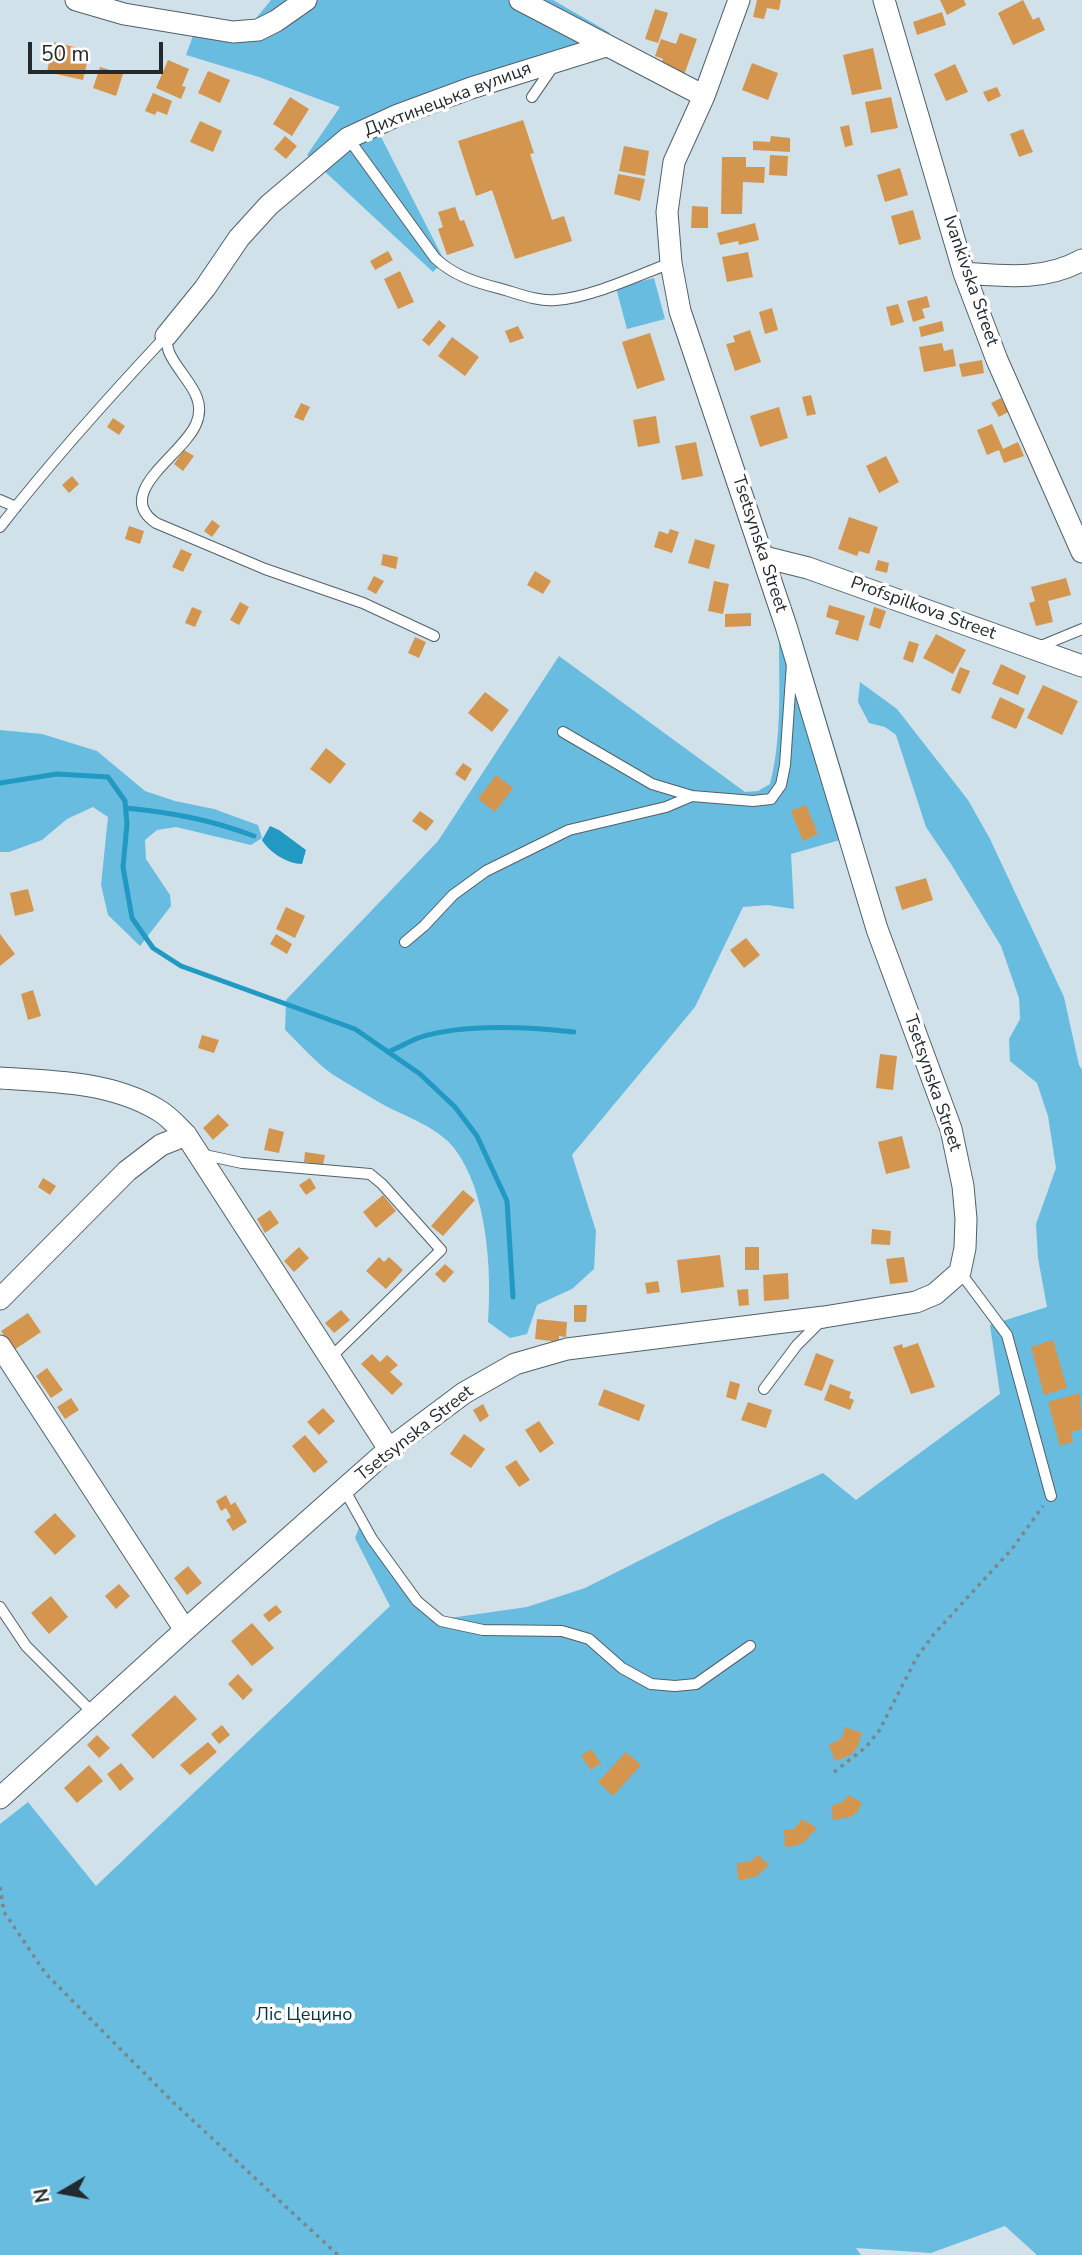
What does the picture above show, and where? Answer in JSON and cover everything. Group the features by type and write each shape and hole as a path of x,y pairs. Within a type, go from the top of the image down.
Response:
{"street":[{"path":"76,0 124,14 233,32 258,30 306,0"},
{"path":"520,0 704,96"},
{"name":"Tsetsynska Street","path":"0,1798 390,1449 464,1393 515,1364 567,1349 824,1317 916,1302 935,1294 960,1272 965,1248 966,1219 963,1186 951,1129 877,929 794,650 680,311 671,263 667,212 674,162 704,96 739,0"},
{"name":"Ivankivska Street","path":"884,0 964,273 997,360 1082,552"},
{"name":"Дихтинецька вулиця","path":"166,336 205,288 239,238 269,205 348,138 422,106 561,58 606,46"},
{"path":"964,273 1011,276 1046,274 1082,260"},
{"name":"Profspilkova Street","path":"764,557 808,568 1082,666"},
{"path":"0,1078 70,1083 130,1096 160,1111 187,1135 390,1449"},
{"path":"0,1298 127,1171 161,1145 187,1135"},
{"path":"3,1355 185,1630"}],"lane":[{"path":"532,97 548,70 561,58"},
{"path":"348,138 435,258 448,270 475,282 538,299 557,300 589,292 671,263"},
{"path":"0,527 91,416 166,336"},
{"path":"166,336 169,351 200,406 197,423 184,443 143,487 141,505 146,516 156,523 265,569 363,603 434,636"},
{"path":"0,500 16,507"},
{"path":"1033,649 1082,629"},
{"path":"563,732 652,784 692,796 753,801 771,799 781,785 785,765 794,650"},
{"path":"405,942 453,895 486,870 569,830 666,807 692,796"},
{"path":"200,1154 242,1163 370,1174 441,1250 330,1358"},
{"path":"960,1272 1007,1335 1051,1496"},
{"path":"764,1389 797,1345 824,1317"},
{"path":"344,1489 372,1539 417,1601 441,1621 483,1630 562,1631 589,1640 622,1668 651,1684 675,1686 696,1684 750,1646"},
{"path":"0,1607 26,1646 93,1713"}],"path":[{"path":"834,1772 866,1747 879,1731 923,1649 1012,1549 1051,1496"},
{"path":"0,1887 4,1912 46,1974 174,2103 338,2255"}],"green space":[{"path":"271,0 553,0 610,33 601,55 559,64 379,133 444,260 433,272 307,155 340,107 259,77 186,55 198,22 252,23"},
{"path":"654,278 665,319 627,329 616,288"},
{"path":"801,636 861,834 791,854 794,909 767,905 743,907 695,1007 572,1155 596,1231 594,1269 572,1289 537,1305 527,1334 510,1338 488,1322 489,1279 485,1231 474,1186 454,1148 430,1128 382,1104 320,1064 285,1030 286,1000 438,841 559,656 745,792 758,791 770,784 774,767 779,713 779,641"},
{"name":"Ліс Цецино","path":"860,682 897,709 968,800 990,839 1064,997 1082,1070 1082,2255 1037,2255 1005,2226 931,2253 856,2248 861,2255 0,2255 0,1824 28,1802 96,1886 390,1606 355,1538 360,1525 436,1620 527,1607 585,1588 722,1519 823,1473 856,1500 1000,1394 990,1325 1047,1307 1038,1258 1036,1224 1056,1168 1048,1116 1037,1083 1010,1061 1009,1039 1020,1019 1019,998 1001,946 926,827 896,735 885,727 869,723 858,702"},
{"path":"0,730 42,734 97,751 145,791 175,801 214,809 258,825 262,838 251,845 176,827 157,830 145,840 146,859 170,895 171,906 140,946 108,915 101,885 108,817 93,807 67,819 42,840 9,852 0,852"}],"shaded area":[{"path":"270,826 306,850 302,864 285,860 265,844 262,840"}],"building":[{"path":"757,0 781,0 779,10 767,8 764,19 753,17"},
{"path":"940,0 964,0 966,5 947,15"},
{"path":"1023,0 1033,20 1039,17 1045,30 1013,45 998,13"},
{"path":"655,9 668,13 658,43 645,39"},
{"path":"942,12 946,25 917,35 913,22"},
{"path":"680,33 697,39 684,75 660,67 663,59 655,56 661,39 676,44"},
{"path":"53,42 79,48 78,52 89,54 83,80 47,72"},
{"path":"873,48 882,89 852,95 843,55"},
{"path":"168,60 189,69 182,86 186,87 181,99 156,88"},
{"path":"752,63 778,73 768,100 742,90"},
{"path":"955,64 968,92 946,101 934,74"},
{"path":"100,67 123,74 116,96 93,88"},
{"path":"208,71 230,80 220,103 198,93"},
{"path":"997,87 1001,96 988,102 983,92"},
{"path":"153,93 172,101 167,115 157,111 155,115 145,111"},
{"path":"290,97 309,109 292,136 273,124"},
{"path":"891,97 898,128 871,133 865,102"},
{"path":"523,120 534,153 530,154 552,220 564,216 572,241 515,259 492,190 476,196 458,141"},
{"path":"200,121 222,131 213,152 190,142"},
{"path":"849,125 853,145 845,147 840,127"},
{"path":"1023,129 1033,152 1019,157 1010,134"},
{"path":"285,136 297,146 286,159 274,149"},
{"path":"771,136 790,138 790,152 753,150 753,141 770,142"},
{"path":"624,146 649,151 645,176 619,171"},
{"path":"770,155 788,156 787,176 769,175"},
{"path":"722,157 746,157 746,167 765,167 764,183 743,182 742,214 721,214"},
{"path":"900,168 908,195 885,202 877,175"},
{"path":"618,174 645,179 640,201 614,194"},
{"path":"692,206 708,207 708,228 691,228"},
{"path":"455,207 460,221 464,220 474,246 447,255 438,229 443,227 438,212"},
{"path":"913,210 921,239 899,245 891,216"},
{"path":"755,223 759,240 739,245 738,241 720,245 717,233"},
{"path":"388,251 393,260 375,270 370,261"},
{"path":"748,252 753,277 727,282 722,257"},
{"path":"400,271 414,302 398,309 384,279"},
{"path":"927,296 930,307 922,309 925,318 913,322 907,301"},
{"path":"898,304 904,322 891,326 886,307"},
{"path":"772,308 778,330 765,334 759,312"},
{"path":"439,320 446,326 429,346 422,340"},
{"path":"942,321 944,331 921,337 919,327"},
{"path":"518,326 524,338 510,343 505,331"},
{"path":"750,330 761,362 735,371 726,344 735,342 733,336"},
{"path":"650,333 665,380 637,389 622,342"},
{"path":"452,337 479,357 465,376 438,356"},
{"path":"942,343 944,351 953,349 956,366 924,372 919,347"},
{"path":"982,360 984,373 962,377 959,364"},
{"path":"811,395 816,414 807,416 802,397"},
{"path":"1001,398 1008,412 999,417 991,403"},
{"path":"301,403 310,407 303,421 294,417"},
{"path":"779,407 788,438 760,447 750,416"},
{"path":"656,416 660,443 638,447 633,420"},
{"path":"113,418 125,426 119,435 107,427"},
{"path":"992,424 1003,449 1018,442 1024,456 1004,463 999,450 987,455 977,430"},
{"path":"696,442 703,476 682,480 675,446"},
{"path":"184,450 194,456 183,471 174,464"},
{"path":"886,456 899,482 879,493 866,466"},
{"path":"72,476 79,484 69,493 62,485"},
{"path":"849,517 878,527 869,554 859,551 857,556 838,549"},
{"path":"212,520 220,526 212,537 204,531"},
{"path":"129,526 144,531 140,544 125,539"},
{"path":"670,529 679,532 672,553 654,547 659,531 668,534"},
{"path":"695,539 715,545 709,569 688,563"},
{"path":"181,549 192,554 183,572 172,567"},
{"path":"383,554 398,557 396,569 381,565"},
{"path":"878,560 889,563 887,573 875,570"},
{"path":"535,571 551,581 543,594 527,585"},
{"path":"374,576 384,581 376,594 367,589"},
{"path":"1066,578 1071,595 1048,601 1053,622 1036,626 1029,603 1035,601 1031,587"},
{"path":"714,581 729,584 723,614 708,611"},
{"path":"240,602 249,607 239,625 230,620"},
{"path":"829,605 865,616 858,641 835,634 839,621 826,617"},
{"path":"192,607 202,611 195,627 185,623"},
{"path":"874,607 886,611 880,629 869,625"},
{"path":"751,613 751,626 725,627 725,614"},
{"path":"936,634 966,650 953,674 923,658"},
{"path":"415,637 426,642 419,658 408,653"},
{"path":"909,641 919,644 913,663 903,659"},
{"path":"1001,664 1026,676 1018,695 992,684"},
{"path":"960,667 970,671 960,694 951,690"},
{"path":"1043,685 1078,701 1062,735 1027,718"},
{"path":"485,692 509,710 492,732 468,713"},
{"path":"1000,697 1025,709 1016,729 991,718"},
{"path":"326,748 346,764 330,784 310,769"},
{"path":"463,763 472,769 465,781 455,774"},
{"path":"496,775 513,788 495,812 478,799"},
{"path":"806,805 818,834 803,841 791,811"},
{"path":"420,811 434,821 426,831 412,821"},
{"path":"926,878 933,900 902,910 895,887"},
{"path":"28,889 34,911 15,916 10,893"},
{"path":"286,907 305,916 295,938 276,929"},
{"path":"0,934 15,954 0,966"},
{"path":"276,934 292,944 287,954 270,944"},
{"path":"746,938 760,955 744,968 730,950"},
{"path":"33,990 41,1016 28,1020 21,994"},
{"path":"202,1035 219,1040 214,1053 198,1048"},
{"path":"880,1054 897,1056 893,1090 876,1088"},
{"path":"218,1114 229,1125 213,1140 203,1128"},
{"path":"269,1128 284,1132 279,1153 264,1150"},
{"path":"902,1136 910,1168 886,1174 878,1142"},
{"path":"305,1152 325,1155 323,1165 304,1162"},
{"path":"43,1178 56,1186 50,1195 38,1187"},
{"path":"310,1178 316,1188 306,1195 299,1185"},
{"path":"463,1190 475,1200 443,1236 431,1226"},
{"path":"383,1195 396,1211 376,1228 363,1212"},
{"path":"270,1210 279,1223 265,1233 257,1219"},
{"path":"872,1229 891,1231 890,1245 871,1244"},
{"path":"299,1247 309,1258 294,1272 284,1261"},
{"path":"745,1247 759,1247 759,1270 745,1270"},
{"path":"720,1255 724,1287 681,1293 677,1260"},
{"path":"379,1257 384,1262 389,1257 403,1270 386,1289 366,1271"},
{"path":"904,1257 908,1282 890,1284 886,1259"},
{"path":"445,1264 454,1272 444,1283 435,1274"},
{"path":"788,1273 789,1299 764,1301 763,1275"},
{"path":"658,1281 660,1292 647,1294 645,1283"},
{"path":"748,1289 749,1305 739,1306 737,1290"},
{"path":"574,1305 587,1305 586,1322 574,1322"},
{"path":"341,1310 350,1320 334,1333 325,1323"},
{"path":"28,1313 41,1332 14,1350 1,1331"},
{"path":"537,1319 567,1322 566,1337 559,1336 559,1342 535,1339"},
{"path":"1053,1340 1067,1388 1044,1395 1031,1347"},
{"path":"918,1343 935,1387 911,1394 893,1347 902,1344 903,1348"},
{"path":"816,1353 834,1360 822,1391 804,1385"},
{"path":"372,1354 380,1362 387,1355 398,1365 390,1372 403,1384 392,1395 361,1364"},
{"path":"47,1368 63,1390 51,1398 36,1376"},
{"path":"730,1381 740,1384 736,1400 726,1397"},
{"path":"830,1384 851,1392 849,1398 854,1400 850,1410 824,1400"},
{"path":"604,1389 645,1405 639,1421 598,1405"},
{"path":"1080,1393 1082,1429 1071,1432 1073,1442 1060,1446 1048,1402"},
{"path":"71,1398 79,1410 65,1419 57,1407"},
{"path":"748,1402 772,1410 766,1428 741,1420"},
{"path":"483,1404 489,1416 480,1422 473,1410"},
{"path":"323,1408 335,1421 319,1435 307,1422"},
{"path":"539,1421 554,1443 540,1453 525,1430"},
{"path":"464,1434 485,1449 471,1468 450,1454"},
{"path":"305,1435 328,1462 314,1473 292,1446"},
{"path":"516,1460 530,1480 519,1487 505,1467"},
{"path":"226,1495 231,1505 235,1502 247,1522 233,1531 226,1520 231,1517 226,1508 221,1511 216,1501"},
{"path":"55,1513 76,1536 55,1555 34,1532"},
{"path":"188,1566 202,1583 187,1595 174,1578"},
{"path":"119,1584 130,1596 116,1609 105,1596"},
{"path":"51,1596 68,1617 49,1634 31,1613"},
{"path":"276,1605 282,1612 269,1622 263,1615"},
{"path":"252,1623 274,1648 252,1666 231,1641"},
{"path":"238,1674 253,1690 243,1700 228,1684"},
{"path":"175,1695 197,1719 153,1759 131,1735"},
{"path":"222,1725 230,1735 219,1744 211,1734"},
{"path":"845,1727 862,1733 858,1746 851,1755 835,1761 829,1745 842,1738"},
{"path":"97,1735 110,1748 99,1758 87,1745"},
{"path":"208,1742 217,1752 190,1775 180,1765"},
{"path":"591,1749 601,1763 591,1770 581,1756"},
{"path":"626,1752 641,1765 613,1796 598,1782"},
{"path":"121,1763 134,1779 120,1791 107,1774"},
{"path":"89,1765 103,1781 77,1803 64,1788"},
{"path":"849,1795 862,1803 858,1811 851,1817 833,1820 831,1806 841,1803"},
{"path":"802,1819 817,1828 804,1842 785,1847 784,1830 794,1829"},
{"path":"758,1855 769,1865 756,1877 738,1880 737,1863 750,1862"}],"waterway":[{"path":"0,783 57,774 108,777 125,801 127,824 123,867 132,918 153,948 181,966 355,1029 420,1074 455,1107 477,1136 507,1201 513,1297"},
{"path":"126,808 191,818 254,836"},
{"path":"388,1052 418,1038 455,1030 516,1028 574,1032"}]}
